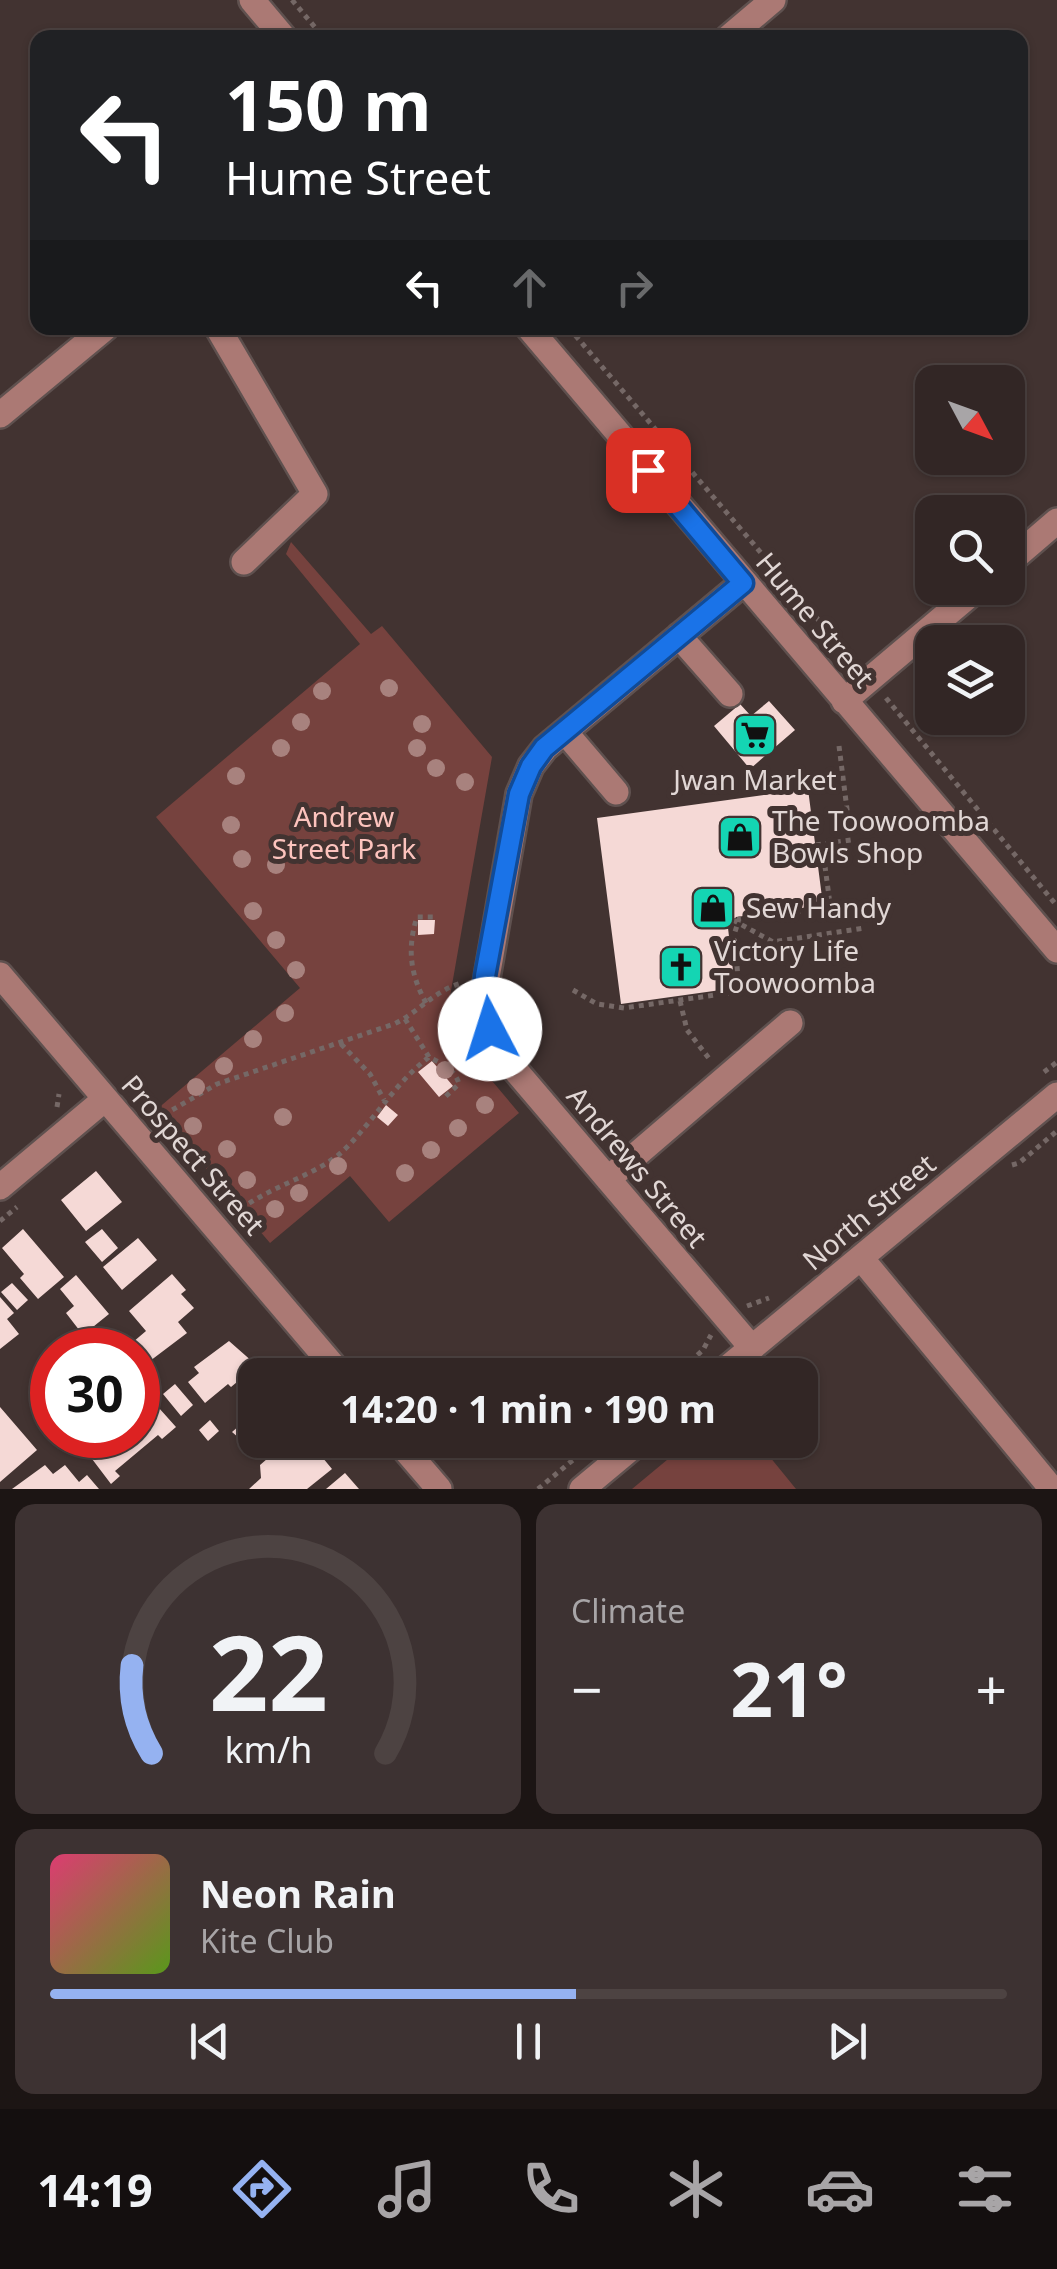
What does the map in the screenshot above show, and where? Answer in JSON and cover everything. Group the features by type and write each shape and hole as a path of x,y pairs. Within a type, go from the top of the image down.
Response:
{"street":[{"path":"737,30 773,0"},
{"path":"260,3 279,30"},
{"path":"0,414 96,335"},
{"path":"222,335 315,494 244,562"},
{"name":"Hume Street","path":"535,335 1057,950"},
{"path":"1025,548 1057,521"},
{"name":"Andrews Street","path":"743,583 537,757 524,780 485,982 486,1012 496,1044 752,1348"},
{"path":"844,701 958,605"},
{"path":"680,636 730,694"},
{"path":"564,732 616,792"},
{"name":"Prospect Street","path":"0,975 327,1358"},
{"path":"608,1179 790,1022"},
{"name":"North Street","path":"740,1358 860,1258 1048,1086"},
{"path":"0,1187 105,1099"},
{"path":"860,1258 1052,1489"},
{"path":"412,1458 438,1489"},
{"path":"582,1489 619,1458"}],"path":[{"path":"292,0 317,30"},
{"path":"575,335 1057,906"},
{"path":"839,746 848,817"},
{"path":"735,921 827,908 830,904 819,844 852,840"},
{"path":"426,1003 413,974 411,944 417,917 434,917"},
{"path":"735,921 773,942 864,928"},
{"path":"573,990 597,1004 624,1008 736,992 739,987 735,921"},
{"path":"148,1123 217,1084 405,1019 448,987 485,982"},
{"path":"680,1000 687,1030 726,1078"},
{"path":"405,1019 428,1057 448,1067 459,1080 460,1084 445,1097"},
{"path":"341,1044 370,1074 384,1101"},
{"path":"217,1229 253,1198 341,1152 428,1057"},
{"path":"1048,1086 1057,1062"},
{"path":"695,1358 704,1350 708,1335 748,1305 765,1302 780,1289"},
{"path":"538,1489 575,1458"}],"green space":[{"name":"Andrew Street Park","path":"291,542 371,634 382,626 492,757 445,1025 519,1113 389,1222 350,1176 270,1243 156,1110 300,988 156,817 360,644 286,554"},
{"path":"669,1458 771,1458 796,1489 632,1489"}],"building":[{"name":"Jwan Market","path":"769,701 795,730 750,769 714,726 740,704 751,716"},
{"path":"808,789 823,905 736,917 728,928 735,988 621,1004 597,818"},
{"path":"418,920 435,920 434,934 418,935"},
{"path":"432,1061 453,1086 439,1097 418,1072"},
{"path":"386,1105 398,1115 388,1126 377,1117"},
{"path":"96,1171 122,1202 86,1231 61,1200"},
{"path":"23,1229 64,1277 38,1299 2,1248"},
{"path":"102,1229 118,1248 102,1262 85,1242"},
{"path":"138,1238 157,1260 122,1290 103,1267"},
{"path":"172,1274 186,1290 181,1294 194,1308 178,1322 187,1333 160,1353 160,1328 143,1328 129,1311"},
{"path":"76,1275 109,1314 92,1328 78,1328 66,1313 74,1306 60,1289"},
{"path":"12,1283 28,1300 17,1310 1,1292"},
{"path":"0,1297 14,1313 7,1319 19,1334 0,1349"},
{"path":"229,1341 248,1358 238,1358 238,1381 231,1387 228,1384 205,1403 188,1382 199,1373 194,1367"},
{"path":"175,1384 193,1405 181,1416 163,1394"},
{"path":"0,1407 30,1442 30,1456 0,1482"},
{"path":"160,1409 176,1427 160,1437"},
{"path":"210,1420 219,1431 208,1441 199,1430"},
{"path":"91,1458 131,1458 115,1471 120,1476 111,1484"},
{"path":"268,1458 323,1458 332,1469 307,1489 249,1489 261,1478 260,1465"},
{"path":"45,1465 53,1474 65,1465 79,1482 87,1475 99,1489 12,1489"},
{"path":"345,1473 359,1489 326,1489"}],"place":[{"name":"Jwan Market","path":"755,735"},
{"name":"The Toowoomba Bowls Shop","path":"740,837"},
{"name":"Sew Handy","path":"713,908"},
{"name":"Victory Life Toowoomba","path":"681,967"}],"route":[{"path":"490,1029 485,976 519,794 531,766 544,748 743,583 648,470"}]}
